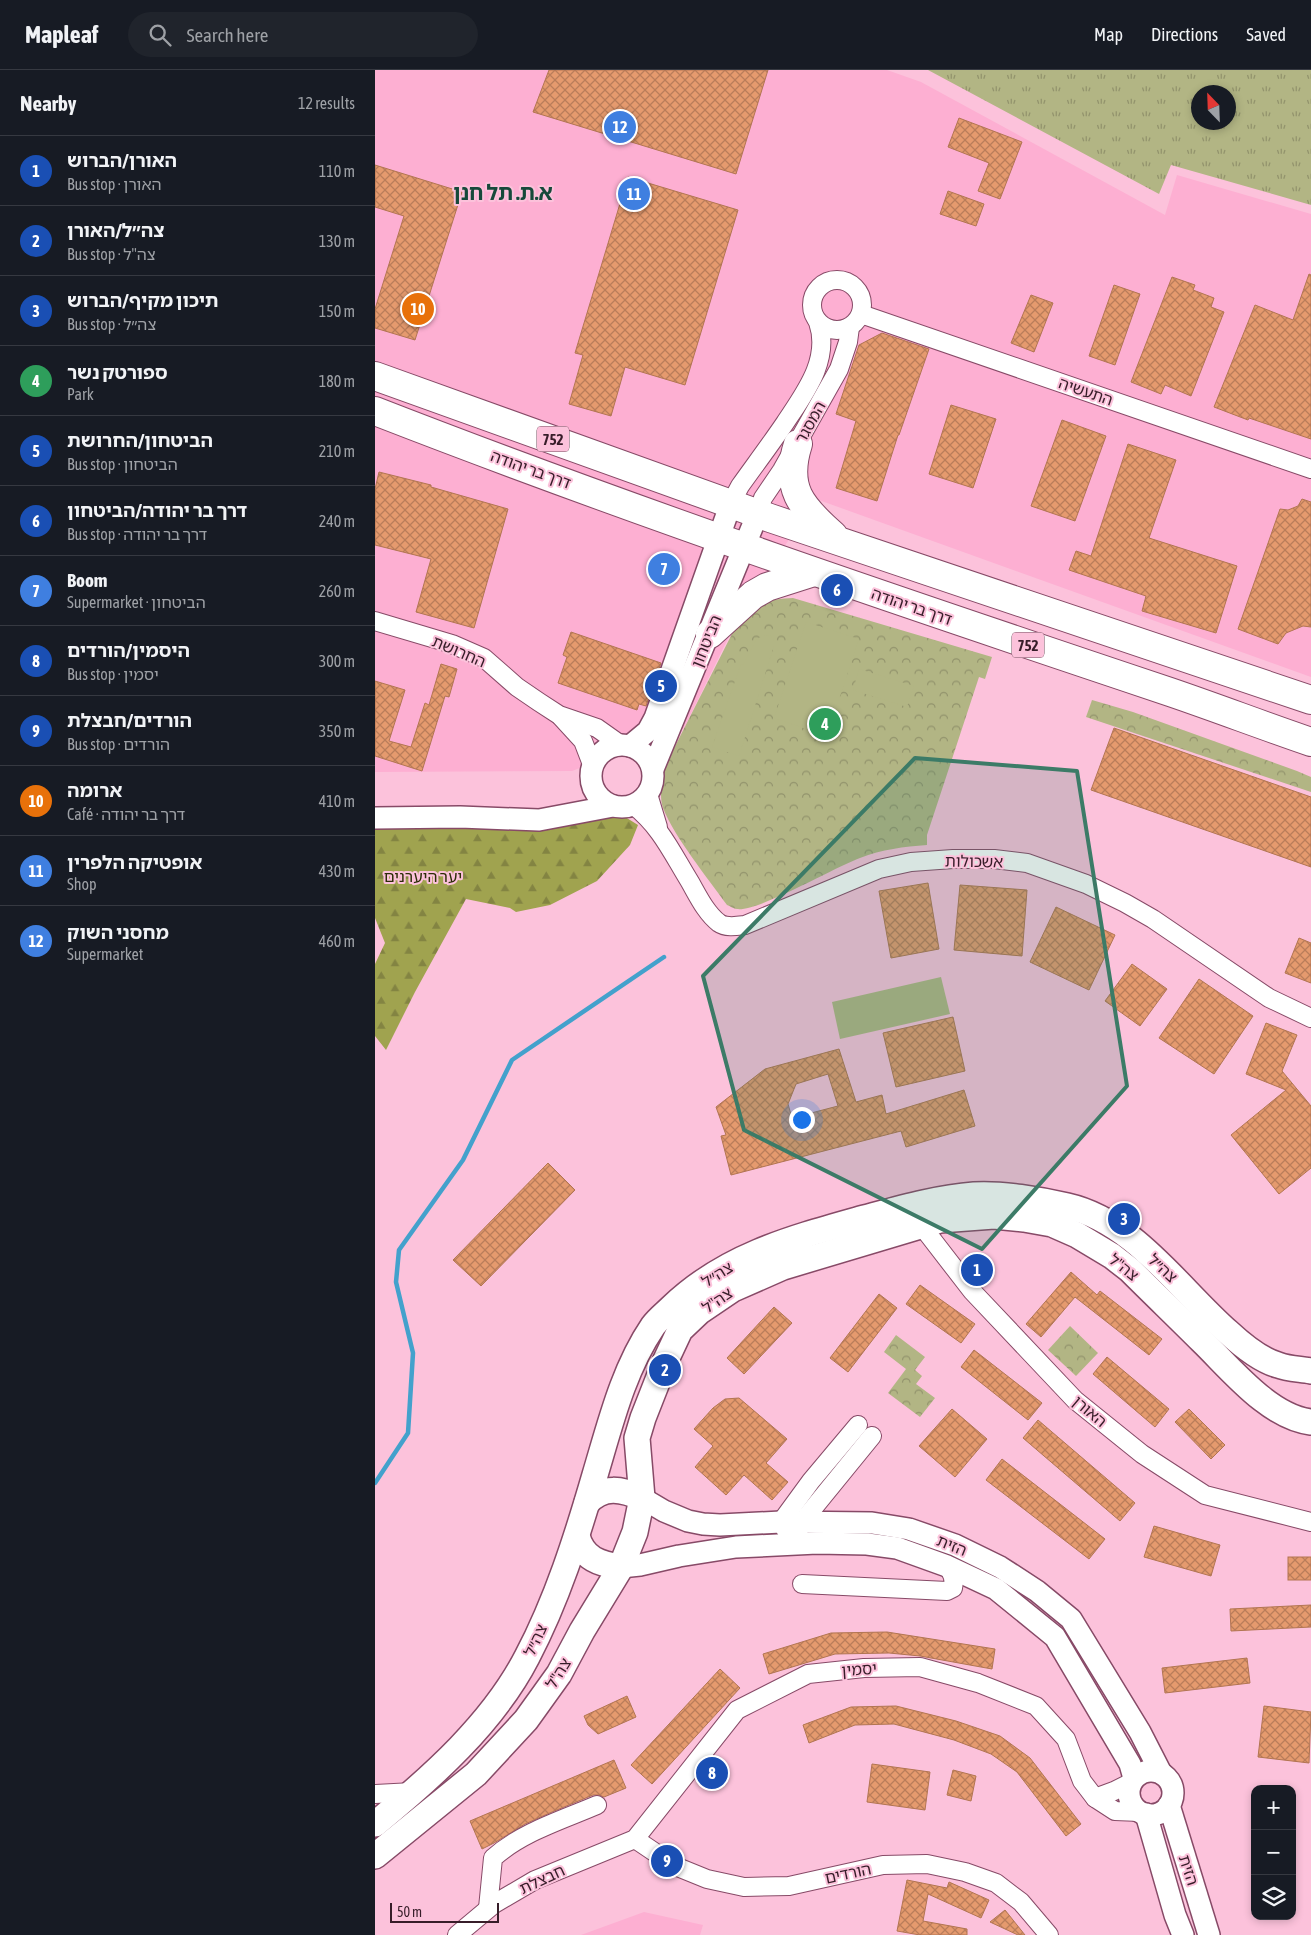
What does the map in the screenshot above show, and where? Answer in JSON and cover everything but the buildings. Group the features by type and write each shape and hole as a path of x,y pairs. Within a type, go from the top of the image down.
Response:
{"main road":[{"name":"752","path":"375,376 758,513 1311,700"},
{"name":"דרך בר יהודה","path":"375,411 814,572 1173,693 1311,742"},
{"path":"798,444 793,460 793,472 798,496 811,516 842,542"},
{"path":"710,634 753,595 767,587 814,572"},
{"name":"צה״ל","path":"376,1820 413,1792 457,1750 501,1698 527,1658 552,1604 577,1536 611,1422 635,1357 655,1324 687,1292 730,1265 759,1250 807,1234 948,1198 977,1194 1068,1206 1091,1214 1125,1234 1169,1273 1209,1316 1241,1344 1278,1366 1311,1371"},
{"name":"צה\"ל","path":"375,1856 476,1774 526,1720 559,1674 582,1631 621,1567 635,1532 641,1498 641,1472 637,1438 659,1376 680,1330 699,1312 733,1289 751,1280 813,1257 940,1220 994,1216 1052,1224 1077,1235 1112,1256 1130,1270 1255,1393 1280,1412 1301,1421 1311,1422"},
{"path":"587,1503 599,1493 612,1490 623,1491 641,1498"},
{"path":"577,1536 583,1549 592,1559 621,1567"}],"street":[{"name":"המסגר","path":"731,503 740,486 810,386 818,366 822,339 818,322 812,310 814,294 825,283 833,281 845,282 856,289 862,305 855,320 839,369 798,444 763,498 758,513"},
{"path":"818,322 827,328 835,330 855,320"},
{"name":"התעשיה","path":"855,320 1311,469"},
{"name":"הביטחון","path":"625,745 648,731 655,718 731,503"},
{"name":"הביטחון","path":"653,769 710,634 758,513"},
{"name":"החרושת","path":"375,621 452,644 484,658 517,687 559,714 574,729 583,742 592,775"},
{"name":"החרושת","path":"559,714 597,728 625,745"},
{"path":"375,818 460,817 539,820 561,816 632,802 652,786 653,769 645,754 625,745 613,746 600,754 585,795 561,816"},
{"path":"592,775 599,797 632,802"},
{"name":"אשכולות","path":"632,802 659,830 703,906 721,924 732,926 745,925 879,869 911,862 994,859 1027,864 1086,884 1125,903 1153,919 1269,998 1311,1018"},
{"name":"האורן","path":"921,1225 972,1291 1075,1400 1142,1454 1205,1495 1311,1522"},
{"path":"865,1431 802,1522 794,1544 781,1522 811,1481 865,1431"},
{"name":"הזית","path":"641,1498 664,1511 688,1521 703,1524 781,1522 872,1523 909,1528 955,1545 1000,1567 1037,1591 1071,1619 1141,1732 1161,1773"},
{"name":"הזית","path":"621,1567 735,1547 794,1544 867,1544 897,1548 947,1566 996,1589 1055,1637 1130,1764 1132,1780"},
{"path":"803,1584 947,1591 953,1588 954,1583 953,1575 947,1566"},
{"name":"יסמין","path":"635,1839 737,1710 808,1674 864,1668 920,1667 978,1683 1036,1706 1066,1739 1082,1781 1095,1798 1115,1811 1143,1813"},
{"path":"1095,1798 1114,1791 1132,1780 1147,1771 1161,1773 1166,1776 1172,1787 1173,1794 1169,1805 1159,1813 1143,1813 1135,1808 1129,1796 1132,1780"},
{"path":"375,1794 413,1792"},
{"path":"488,1908 493,1858 505,1847 523,1837 597,1805"},
{"name":"הזית","path":"1169,1805 1209,1935"},
{"name":"הזית","path":"1143,1813 1183,1935"},
{"name":"חבצלת","path":"457,1935 488,1908 535,1880 635,1839"},
{"name":"הורדים","path":"635,1839 675,1866 707,1879 744,1887 789,1886 883,1866 927,1864 965,1872 996,1883 1021,1902 1049,1935"}],"highlighted area":[{"path":"915,758 1077,771 1127,1086 982,1249 744,1130 703,976"}],"shaded area":[{"path":"375,70 887,70 921,82 1165,215 1177,175 1311,214 1311,677 816,499 742,610 684,728 572,771 375,772"},
{"path":"644,1912 703,1925 700,1935 581,1935"}],"green space":[{"path":"928,70 1311,70 1311,205 1171,165 1159,194"},
{"path":"793,598 992,657 985,679 979,677 927,835 927,845 893,849 868,855 762,904 736,909 727,905 668,820 661,799 663,770 738,622 750,610 762,603"},
{"path":"806,622 859,639 827,736 774,718"},
{"path":"763,635 771,636 774,646 739,756 712,747 741,664 743,665 756,640"},
{"path":"859,669 914,686 907,707 853,690"},
{"path":"1092,700 1133,712 1297,771 1311,777 1311,792 1086,717"},
{"name":"יער היערנים","path":"622,815 638,825 630,845 597,881 550,905 516,912 510,908 466,899 415,992 386,1050 375,1036 375,964 385,943 375,918 375,826"},
{"path":"941,977 950,1014 840,1039 832,1002"},
{"path":"1070,1326 1098,1353 1076,1376 1048,1350"},
{"path":"896,1335 925,1357 915,1370 922,1376 916,1384 935,1398 920,1417 888,1393 906,1369 884,1352"}],"waterway":[{"path":"375,1483 408,1433 413,1353 396,1282 399,1250 463,1160 512,1060 664,957"}],"place":[{"name":"מחסני השוק","path":"620,127"},
{"name":"אופטיקה הלפרין","path":"634,194"},
{"name":"ארומה","path":"418,309"},
{"name":"Boom","path":"664,569"},
{"name":"דרך בר יהודה/הביטחון","path":"837,590"},
{"name":"הביטחון/החרושת","path":"661,686"},
{"name":"ספורטק נשר","path":"825,724"},
{"name":"תיכון מקיף/הברוש","path":"1124,1219"},
{"name":"האורן/הברוש","path":"977,1270"},
{"name":"צה״ל/האורן","path":"665,1370"},
{"name":"היסמין/הורדים","path":"712,1773"},
{"name":"הורדים/חבצלת","path":"667,1861"}],"district":[{"name":"א.ת. תל חנן","path":"503,192"}]}
